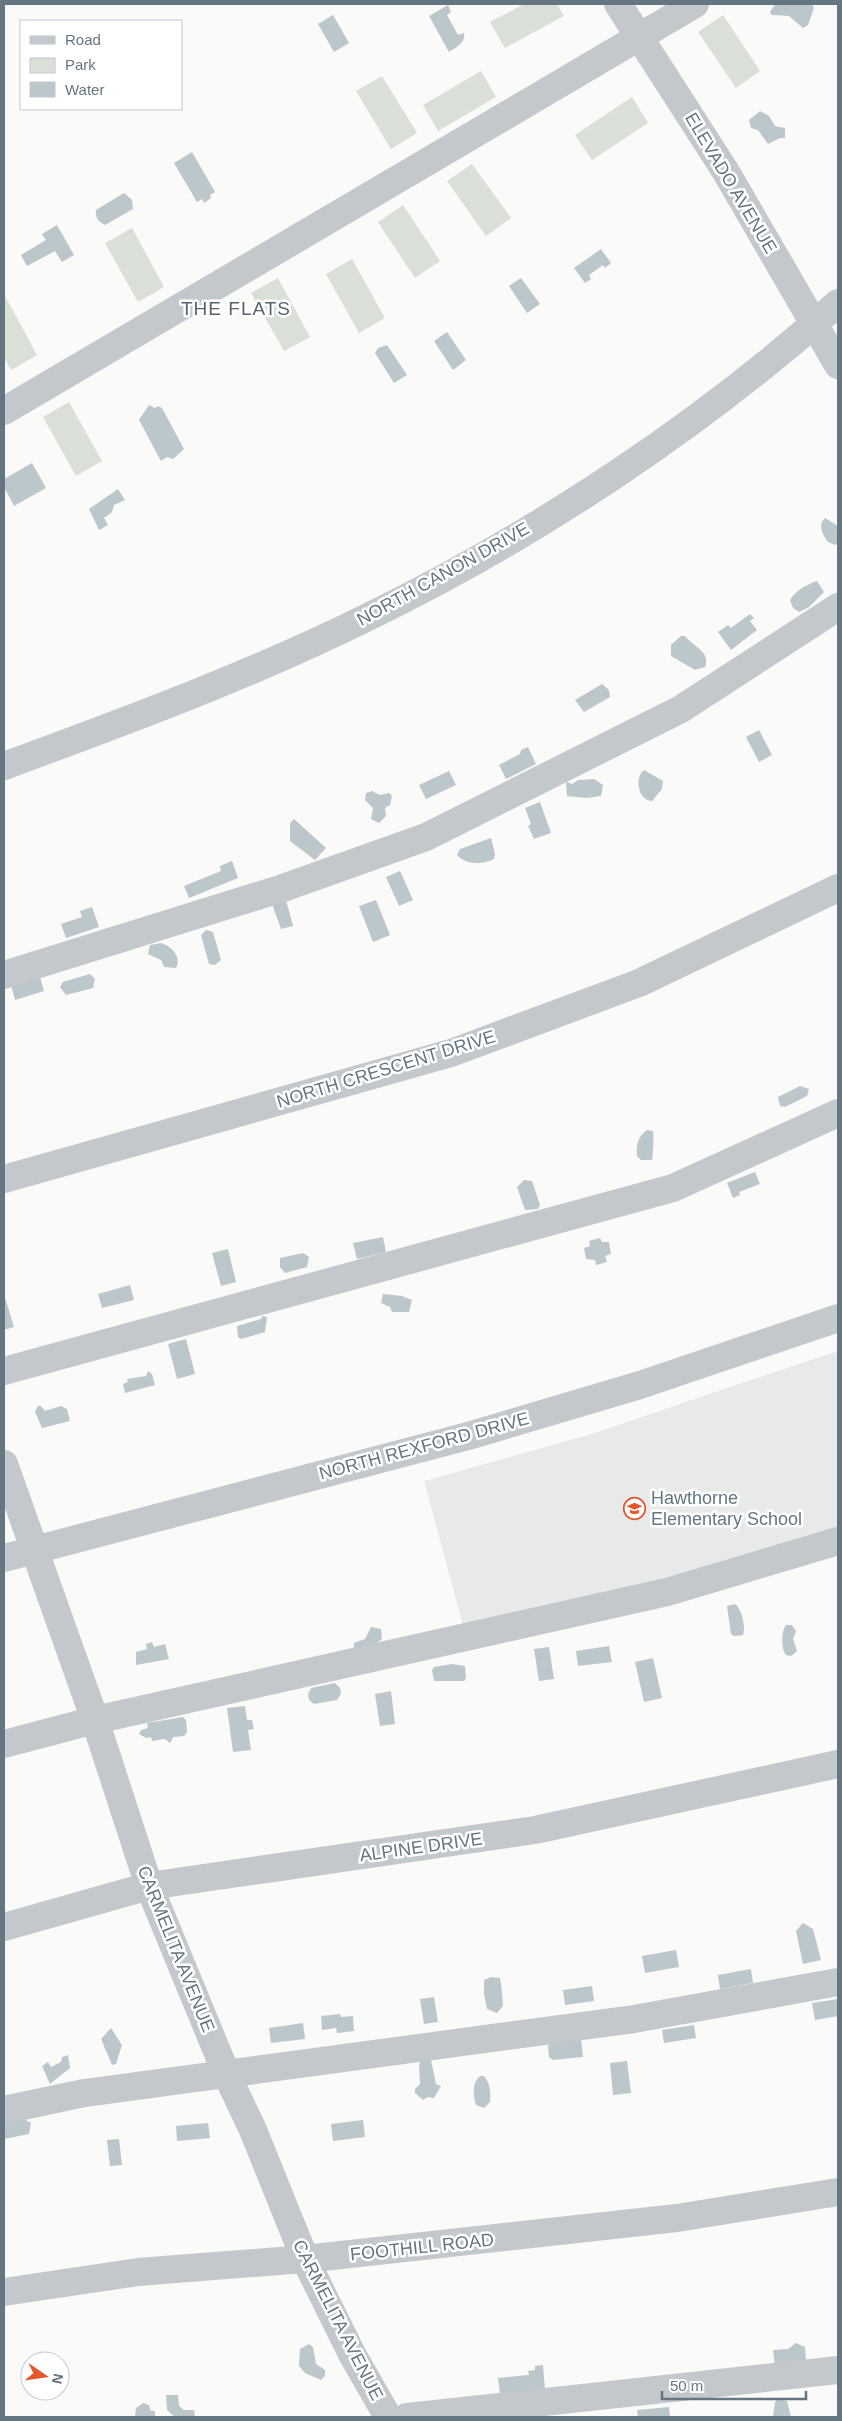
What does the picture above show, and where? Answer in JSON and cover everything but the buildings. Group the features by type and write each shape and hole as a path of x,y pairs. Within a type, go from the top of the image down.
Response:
{"street":[{"name":"ELEVADO AVENUE","path":"618,4 726,172 838,365"},
{"path":"4,411 695,4"},
{"name":"NORTH CANON DRIVE","path":"4,766 205,691 375,614 452,573 537,523 670,436 815,324 838,303"},
{"path":"4,975 283,888 426,837 681,709 838,607"},
{"name":"NORTH CRESCENT DRIVE","path":"4,1179 451,1054 639,983 838,888"},
{"path":"4,1372 673,1188 838,1114"},
{"name":"NORTH REXFORD DRIVE","path":"4,1558 487,1430 640,1385 838,1318"},
{"name":"CARMELITA AVENUE","path":"4,1464 95,1720 150,1886 226,2073 253,2130 305,2259 352,2354 388,2417"},
{"path":"4,1744 95,1720 667,1592 838,1541"},
{"name":"ALPINE DRIVE","path":"4,1927 150,1886 534,1830 838,1764"},
{"path":"4,2110 84,2093 634,2019 838,1982"},
{"name":"FOOTHILL ROAD","path":"4,2292 138,2272 305,2259 677,2218 838,2192"},
{"path":"407,2417 838,2370"}],"shaded area":[{"name":"Hawthorne Elementary School","path":"838,1351 838,1536 464,1629 424,1481 588,1435"}],"green space":[{"path":"524,4 557,4 564,16 505,48 490,22"},
{"path":"723,15 760,71 736,88 698,32"},
{"path":"481,71 496,97 438,131 423,105"},
{"path":"382,76 417,133 391,149 356,91"},
{"path":"632,97 648,123 592,160 575,135"},
{"path":"472,164 511,218 486,236 447,181"},
{"path":"403,205 440,261 415,278 378,222"},
{"path":"132,228 164,287 138,302 105,243"},
{"path":"352,259 385,318 359,333 326,274"},
{"path":"278,278 310,337 284,351 251,293"},
{"path":"5,296 37,355 11,370 4,357"},
{"path":"69,402 102,461 76,476 43,417"}],"water":[{"path":"775,4 812,4 814,8 808,25 803,28 789,16 772,15 770,12"},
{"path":"448,5 451,12 447,15 458,35 464,33 460,44 449,52 429,16"},
{"path":"333,15 349,43 334,52 318,24"},
{"path":"760,111 769,116 775,126 785,128 785,138 780,138 768,144 758,130 751,128 749,120"},
{"path":"192,152 215,192 204,203 202,199 197,202 174,163"},
{"path":"124,193 132,200 133,209 105,225 100,222 96,210"},
{"path":"57,225 74,255 62,262 55,251 27,266 21,255 46,240 42,234"},
{"path":"601,249 611,263 605,268 603,265 589,275 591,279 585,283 574,268"},
{"path":"521,278 540,304 527,313 509,286"},
{"path":"447,332 466,360 453,370 434,341"},
{"path":"387,345 407,375 394,383 375,353 378,348"},
{"path":"149,405 155,408 158,406 162,408 184,449 173,459 167,457 161,461 139,420"},
{"path":"32,463 46,488 14,506 4,487 4,479"},
{"path":"118,489 125,500 114,505 112,512 104,518 108,525 99,530 89,509"},
{"path":"825,518 838,526 838,543 835,545 828,542 823,533 821,524"},
{"path":"817,581 824,592 809,607 799,612 793,608 790,600 792,596 802,588"},
{"path":"750,614 754,618 750,621 757,630 731,650 718,632 728,625 731,628"},
{"path":"681,636 685,636 703,653 706,657 705,667 695,670 671,656 671,645"},
{"path":"602,684 609,690 610,697 584,712 575,700"},
{"path":"759,730 772,755 759,762 746,737"},
{"path":"528,747 536,764 506,779 499,765 520,754 521,750"},
{"path":"644,770 663,781 662,789 652,801 643,797 639,788 639,778"},
{"path":"449,771 456,785 426,799 419,785"},
{"path":"594,779 603,785 601,796 587,798 567,796 566,782 572,784 578,780"},
{"path":"372,791 380,795 389,793 392,796 390,805 385,808 386,816 379,823 371,819 373,808 365,800 366,793"},
{"path":"540,802 551,833 534,839 528,826 531,824 525,808"},
{"path":"294,819 326,848 315,860 290,841 290,823"},
{"path":"491,838 495,854 494,859 475,863 465,861 457,855 460,849"},
{"path":"232,861 238,878 189,898 184,886 221,871 220,866"},
{"path":"400,871 413,900 399,906 386,877"},
{"path":"286,900 293,926 281,929 272,904"},
{"path":"376,900 390,935 373,942 359,906"},
{"path":"92,907 99,927 66,938 61,924 82,917 80,911"},
{"path":"206,930 213,932 221,960 215,965 209,964 201,935"},
{"path":"161,943 169,947 177,956 178,964 176,968 164,967 161,960 148,954 150,945"},
{"path":"90,974 95,979 93,988 66,995 60,987 63,982"},
{"path":"40,977 44,991 15,1000 11,985"},
{"path":"800,1086 809,1089 807,1096 785,1107 780,1106 778,1097"},
{"path":"647,1130 653,1131 652,1160 641,1160 637,1156 637,1145"},
{"path":"755,1172 760,1184 739,1192 740,1195 733,1198 727,1183"},
{"path":"524,1180 532,1181 540,1205 538,1209 525,1210 517,1187"},
{"path":"383,1237 386,1252 357,1259 353,1243"},
{"path":"600,1238 602,1242 609,1242 611,1254 605,1256 607,1262 596,1265 595,1260 586,1259 584,1248 590,1246 589,1241"},
{"path":"228,1249 236,1282 221,1286 212,1253"},
{"path":"303,1253 309,1257 307,1267 285,1273 280,1267 280,1258"},
{"path":"130,1285 134,1300 102,1308 98,1294"},
{"path":"4,1294 14,1327 4,1330"},
{"path":"383,1294 402,1296 412,1300 409,1312 392,1312 390,1307 381,1303"},
{"path":"262,1316 267,1317 265,1332 241,1339 238,1337 237,1326 261,1319"},
{"path":"186,1339 195,1374 177,1379 168,1344"},
{"path":"148,1371 152,1374 155,1385 125,1393 123,1384 128,1382 127,1379 146,1376"},
{"path":"38,1406 41,1406 45,1411 61,1406 67,1409 70,1421 42,1428 35,1412"},
{"path":"735,1604 740,1610 744,1627 743,1635 734,1636 731,1634 727,1606"},
{"path":"786,1625 792,1625 796,1631 793,1639 797,1651 791,1656 786,1655 782,1644 783,1631"},
{"path":"371,1627 381,1629 382,1639 370,1648 354,1649 354,1643 365,1639"},
{"path":"152,1642 154,1647 165,1644 169,1659 136,1665 136,1652 147,1649 146,1644"},
{"path":"609,1646 612,1662 578,1666 576,1651"},
{"path":"549,1647 554,1679 539,1681 534,1649"},
{"path":"653,1658 662,1698 644,1702 635,1662"},
{"path":"452,1664 465,1666 466,1678 464,1681 434,1681 432,1670 434,1667"},
{"path":"335,1683 340,1688 341,1694 337,1700 314,1704 309,1700 308,1694 311,1688"},
{"path":"391,1691 395,1724 380,1726 375,1694"},
{"path":"245,1706 247,1720 252,1720 254,1729 248,1730 251,1750 233,1752 227,1708"},
{"path":"183,1717 186,1720 187,1732 184,1736 173,1737 170,1743 165,1739 152,1741 151,1737 146,1738 139,1734 141,1730 148,1728 147,1723"},
{"path":"803,1923 813,1929 821,1960 803,1964 796,1931"},
{"path":"676,1950 679,1967 645,1973 642,1956"},
{"path":"751,1969 753,1983 720,1989 718,1975"},
{"path":"491,1977 500,1978 501,1981 503,2006 497,2013 487,2009 484,1994 484,1980"},
{"path":"592,1986 594,2001 565,2005 563,1990"},
{"path":"434,1997 438,2022 424,2024 420,1999"},
{"path":"838,1999 838,2016 815,2020 812,2003"},
{"path":"340,2014 341,2017 353,2016 354,2031 337,2033 336,2028 322,2030 321,2016"},
{"path":"303,2023 305,2039 271,2043 269,2028"},
{"path":"694,2025 696,2038 664,2043 662,2030"},
{"path":"111,2028 122,2045 116,2064 112,2065 101,2039"},
{"path":"581,2040 583,2057 553,2060 549,2057 548,2046 552,2042"},
{"path":"68,2055 70,2068 50,2084 42,2066 48,2062 51,2067 61,2062 62,2057"},
{"path":"431,2060 436,2084 441,2086 434,2098 428,2097 423,2100 415,2093 415,2089 420,2084 419,2065 421,2061"},
{"path":"627,2061 631,2093 613,2095 610,2063"},
{"path":"480,2076 484,2076 486,2079 490,2092 490,2102 484,2108 476,2105 474,2097 474,2086"},
{"path":"24,2119 31,2123 29,2134 4,2139 4,2123"},
{"path":"363,2120 365,2137 333,2141 331,2124"},
{"path":"208,2123 210,2138 177,2141 176,2126"},
{"path":"119,2139 122,2165 110,2166 107,2140"},
{"path":"796,2343 805,2347 806,2360 775,2366 773,2350 788,2349"},
{"path":"309,2344 313,2347 316,2364 325,2370 325,2376 321,2380 305,2373 299,2366 300,2349"},
{"path":"543,2365 545,2390 500,2394 498,2378 529,2375 528,2371 535,2370 535,2366"},
{"path":"166,2395 178,2395 179,2406 184,2410 194,2410 195,2417 175,2417 167,2410"},
{"path":"778,2399 787,2401 791,2417 773,2417 775,2402"},
{"path":"143,2403 149,2405 151,2411 155,2411 155,2417 135,2417 136,2408"},
{"path":"669,2407 670,2417 638,2417 637,2410"}],"place":[{"name":"Hawthorne Elementary School","path":"635,1508"}],"district":[{"name":"THE FLATS","path":"236,308"}]}
